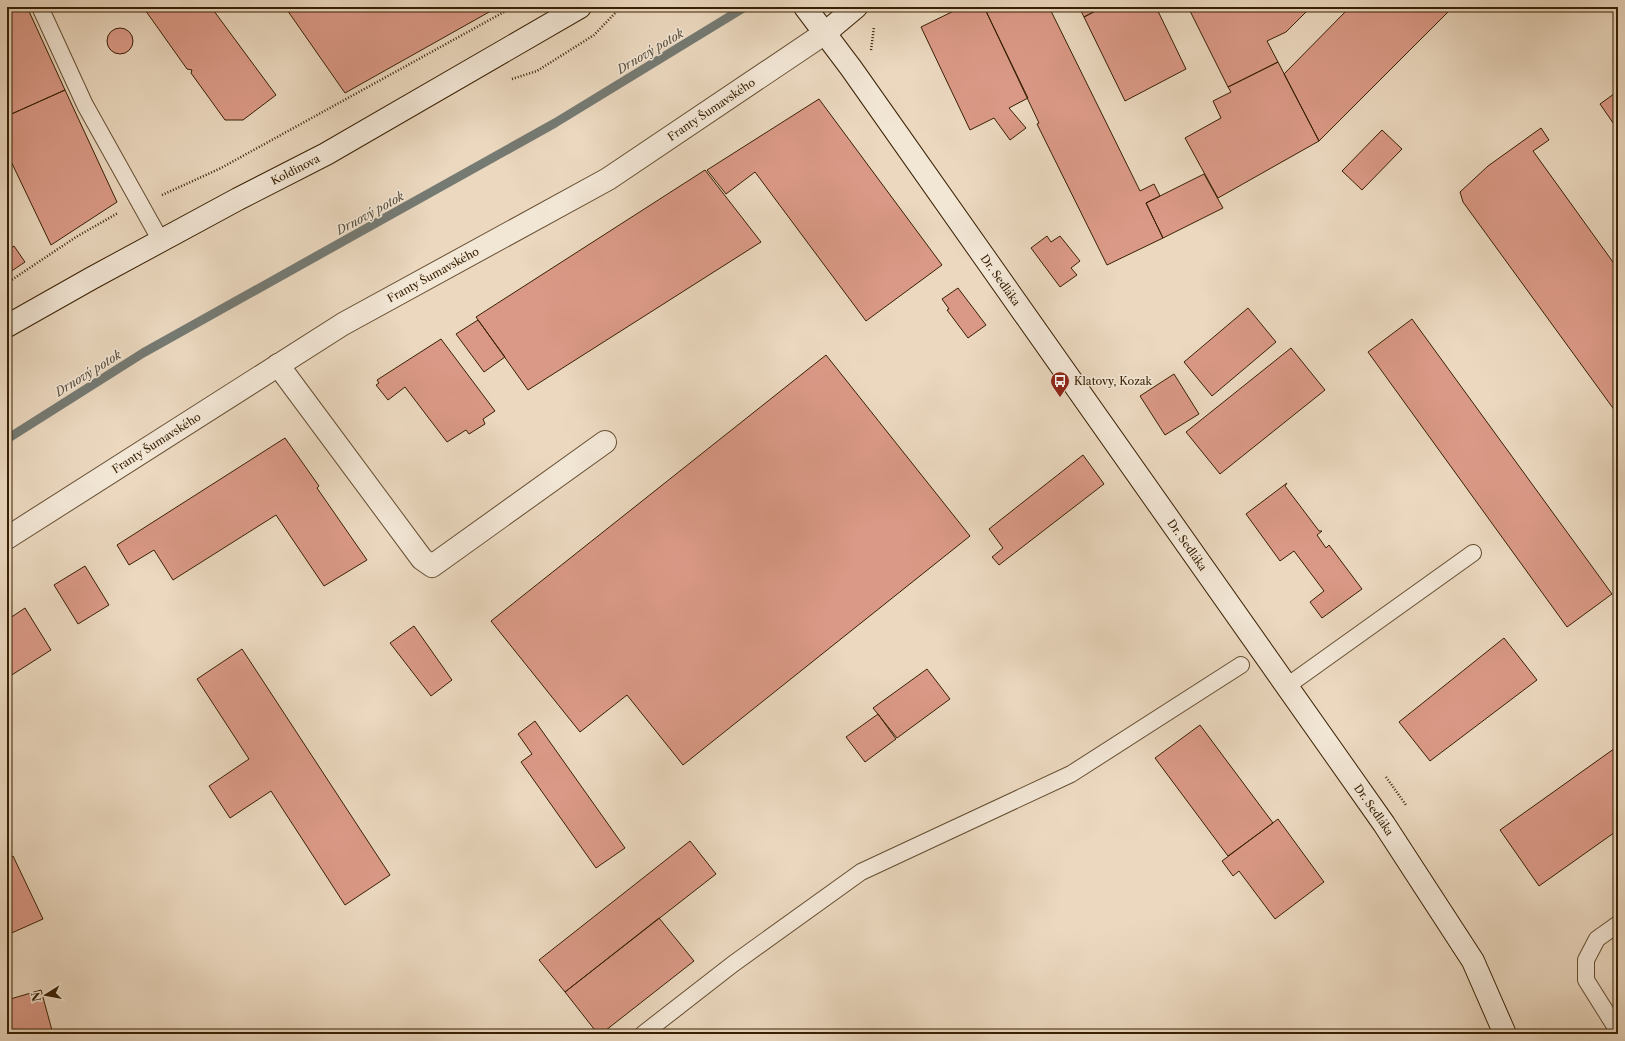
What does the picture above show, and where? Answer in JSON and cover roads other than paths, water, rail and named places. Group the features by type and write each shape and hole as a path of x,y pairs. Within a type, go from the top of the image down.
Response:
{"street":[{"name":"Koldinova","path":"7,326 238,199 326,154 580,7"},
{"name":"Franty Šumavského","path":"7,538 343,324 608,179 825,33 856,7"},
{"name":"Dr. Sedláka","path":"807,9 851,68 1384,824 1473,961 1505,1034"},
{"path":"278,365 422,559 432,566 605,442"}],"lane":[{"path":"40,7 85,105 161,241"},
{"path":"1287,686 1473,553"},
{"path":"643,1034 733,964 861,872 1071,774 1241,665"},
{"path":"1618,924 1597,939 1586,960 1586,980 1618,1031"}],"waterway":[{"name":"Drnový potok","path":"7,439 143,353 555,123 745,7"}],"place":[{"name":"Klatovy, Kozak","path":"1060,398"}]}
